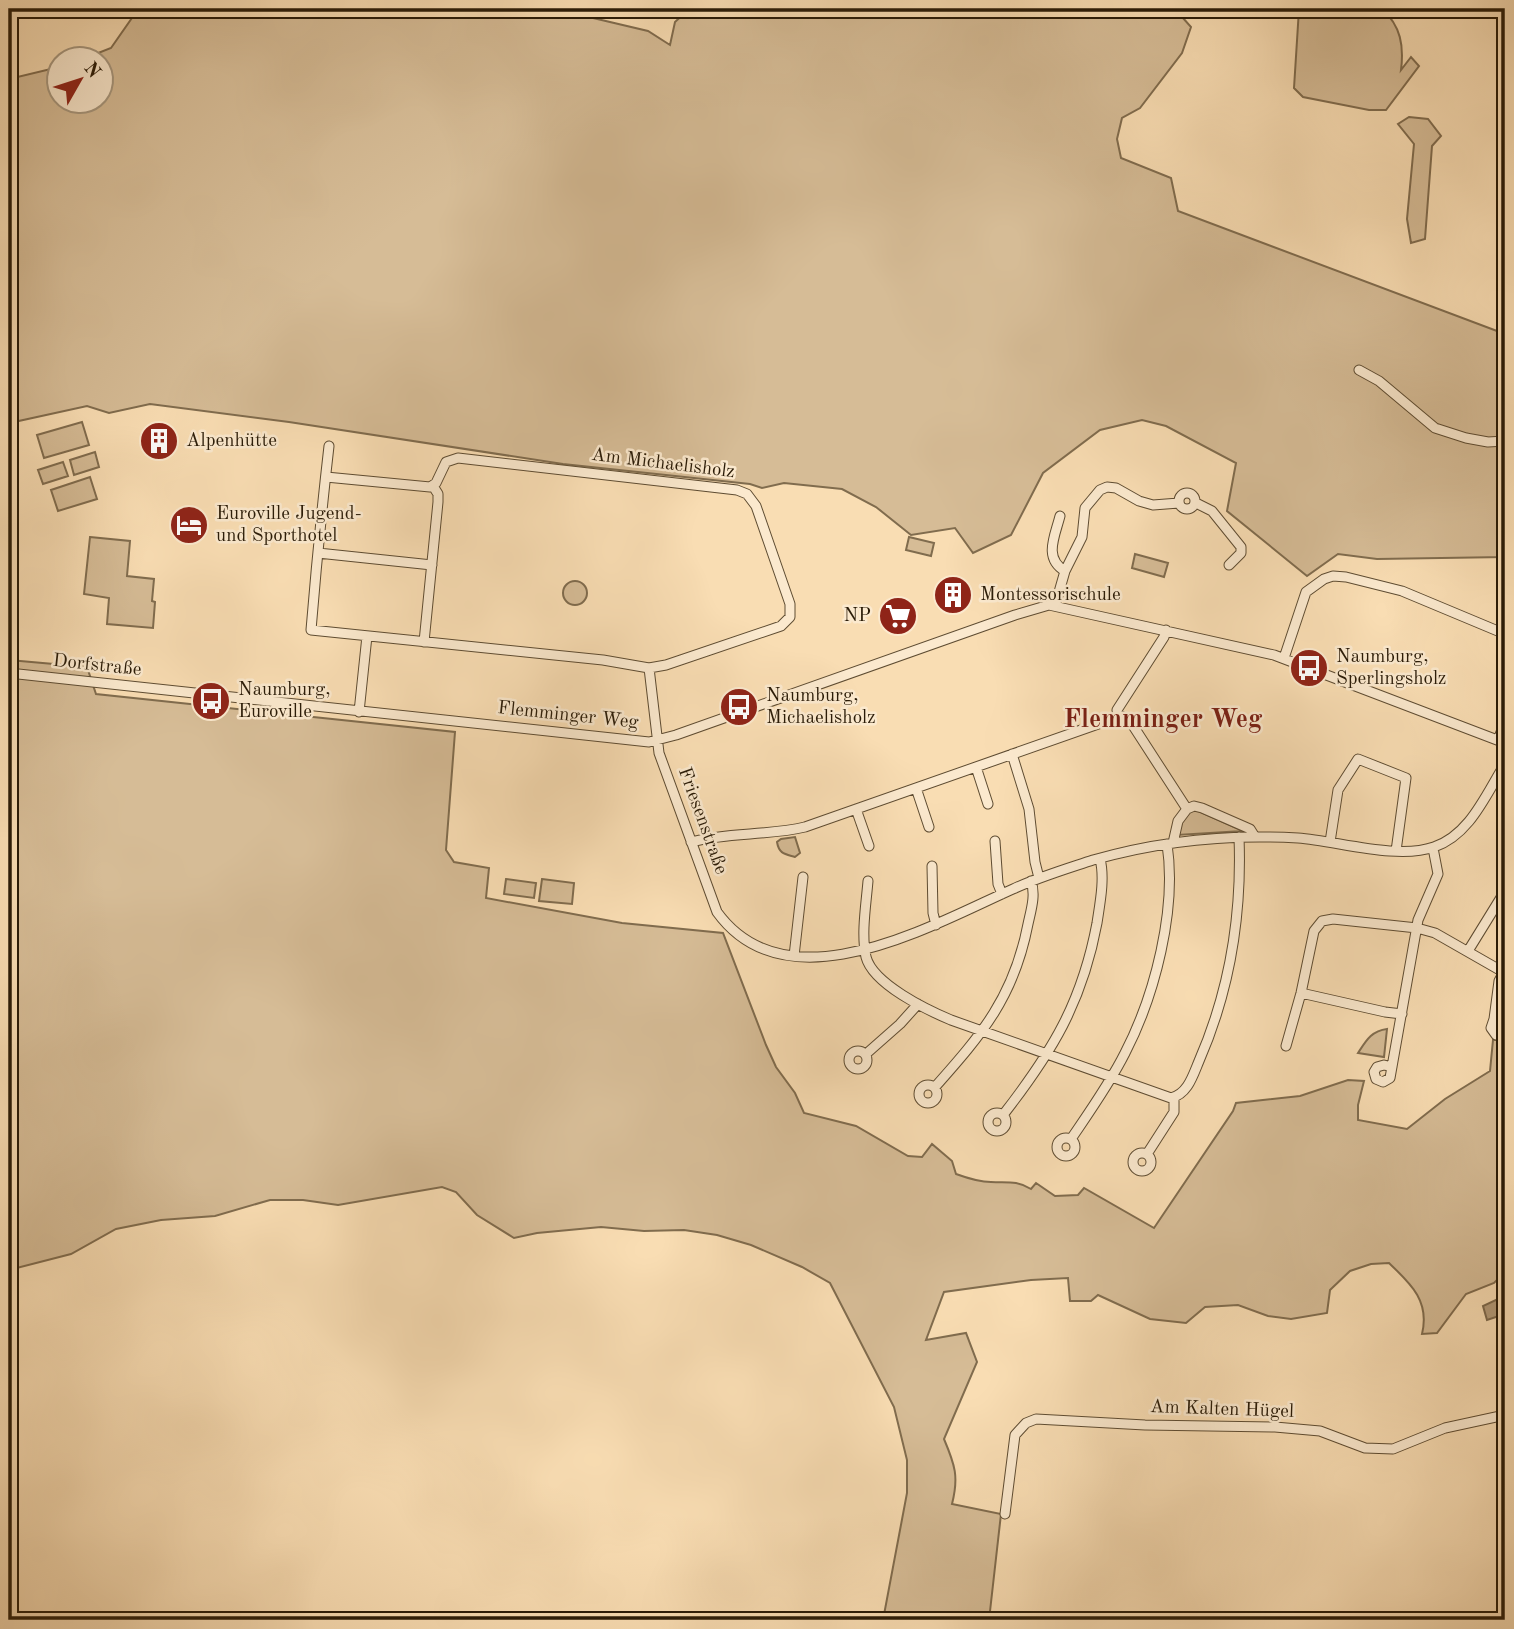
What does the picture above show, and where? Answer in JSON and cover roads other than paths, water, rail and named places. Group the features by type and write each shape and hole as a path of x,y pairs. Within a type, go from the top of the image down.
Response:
{"street":[{"path":"1359,370 1379,381 1435,428 1488,442 1505,441"},
{"name":"Am Michaelisholz","path":"329,446 311,630 623,662 649,668 677,662 768,631 787,623 790,617 790,604 756,506 747,494 726,487 458,458 449,460 444,465 433,486"},
{"path":"326,477 433,486 438,494 424,642"},
{"path":"1055,606 1065,571 1082,537 1085,508 1100,490 1107,487 1116,488 1139,501 1153,505 1179,503 1181,496 1188,493 1193,495 1196,503 1212,511 1241,547 1241,553 1230,565"},
{"path":"1060,516 1051,553 1053,561 1065,571"},
{"path":"317,553 432,565"},
{"path":"1284,658 1306,592 1333,576 1402,591 1505,634"},
{"name":"Flemminger Weg","path":"181,692 633,741 657,740 1038,607 1055,606 1284,658 1501,742 1505,722"},
{"path":"1118,716 1118,710 1166,630"},
{"path":"359,712 367,636"},
{"path":"649,668 657,740"},
{"name":"Dorfstraße","path":"9,673 181,692"},
{"path":"691,842 713,836 796,830 1118,716 1130,720 1186,809"},
{"name":"Friesenstraße","path":"657,740 662,762 718,912 732,930 751,944 771,952 794,956"},
{"path":"934,1087 983,1032 1016,969 1031,908 1035,862 1029,809 1012,754"},
{"path":"1331,842 1338,790 1358,759 1406,778 1396,851"},
{"path":"803,877 794,956 828,955 865,948 936,925 1035,880 1100,859 1170,844 1255,837 1331,842 1410,852 1433,848 1450,840 1463,829 1505,764"},
{"path":"976,767 988,804"},
{"path":"1496,778 1505,785"},
{"path":"916,788 929,827"},
{"path":"1070,1139 1112,1078 1136,1029 1156,968 1166,912 1170,844 1178,821 1186,809 1194,806 1250,829 1255,837"},
{"path":"856,809 869,846"},
{"path":"868,881 865,948 870,967 891,986 918,1004 983,1032 1163,1097 1174,1097 1185,1090 1202,1054 1227,977 1237,910 1239,837"},
{"path":"995,841 998,884 1002,894"},
{"path":"1392,1067 1416,928 1438,874 1433,848"},
{"path":"1003,1115 1047,1055 1070,1011 1089,960 1099,912 1100,859"},
{"path":"932,866 933,914 936,925"},
{"path":"1468,951 1505,891"},
{"path":"1286,1046 1314,931 1322,921 1333,919 1416,928 1435,933 1504,973 1499,981 1491,1024 1492,1031 1499,1036 1505,1035"},
{"path":"1301,993 1402,1014"},
{"path":"866,1054 918,1004"},
{"path":"1494,1019 1505,1018"},
{"path":"1147,1154 1174,1112 1174,1097"},
{"name":"Am Kalten Hügel","path":"1005,1514 1015,1435 1026,1423 1036,1419 1145,1425 1275,1427 1320,1432 1365,1448 1393,1449 1445,1428 1505,1415"}],"place":[{"name":"Alpenhütte","path":"159,441"},
{"name":"Euroville Jugend- und Sporthotel","path":"189,525"},
{"name":"Montessorischule","path":"953,595"},
{"name":"NP","path":"898,616"},
{"name":"Naumburg, Sperlingsholz","path":"1309,668"},
{"name":"Naumburg, Euroville","path":"211,701"},
{"name":"Naumburg, Michaelisholz","path":"739,707"}],"district":[{"name":"Flemminger Weg","path":"1163,720"}]}
